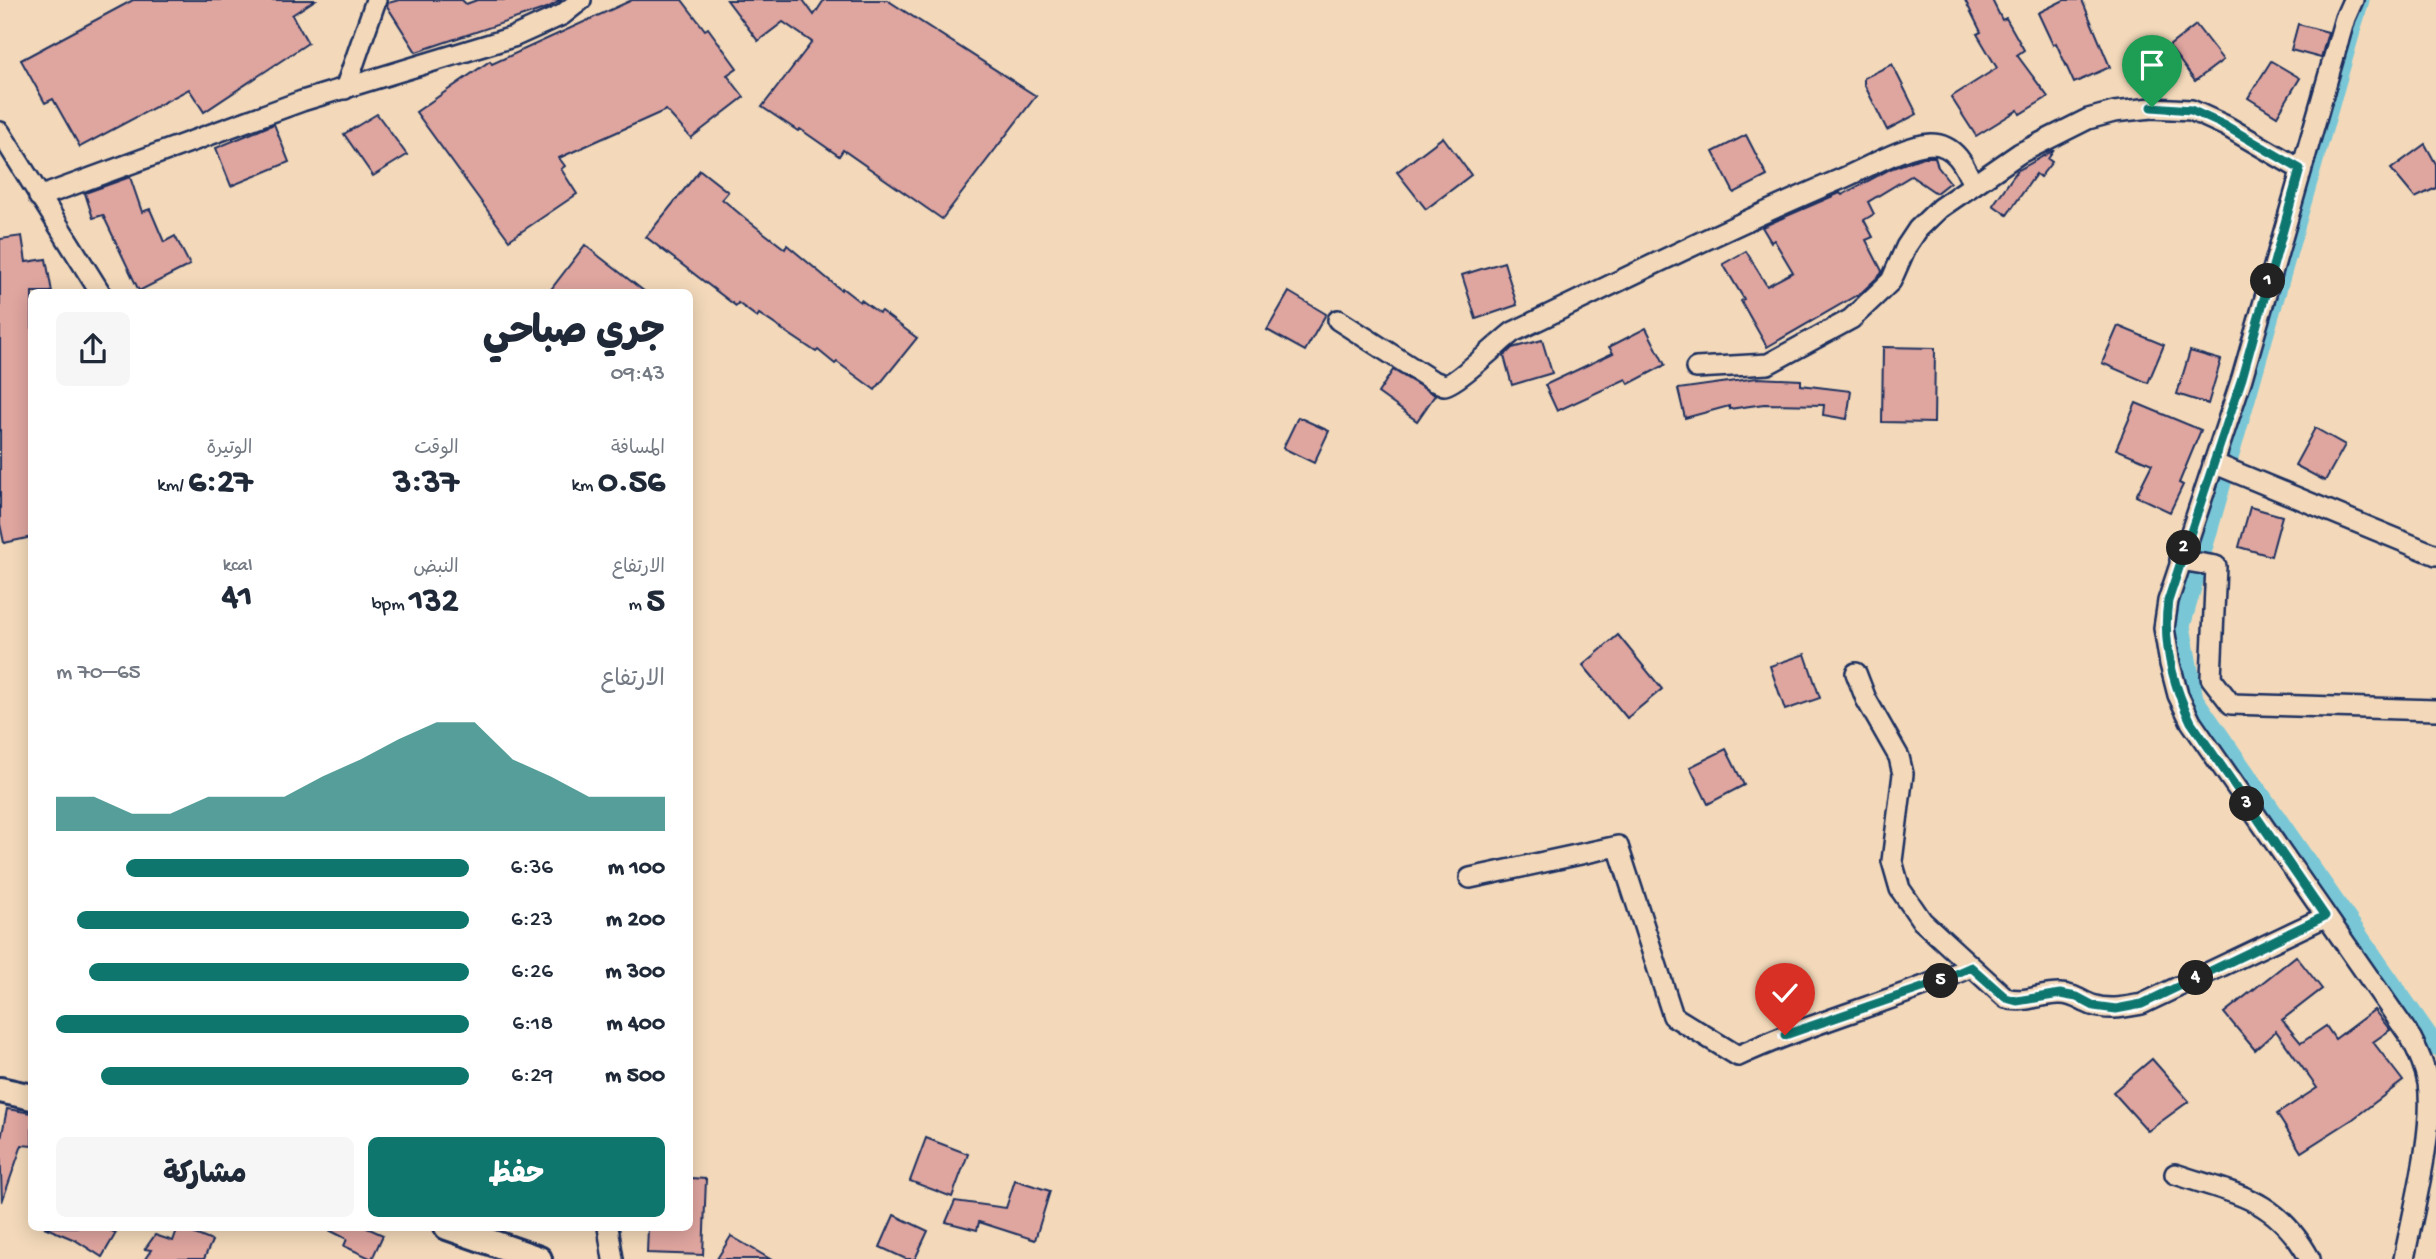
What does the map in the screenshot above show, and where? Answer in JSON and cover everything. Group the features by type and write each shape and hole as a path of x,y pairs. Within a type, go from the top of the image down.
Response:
{"main road":[{"path":"0,1090 28,1096"},
{"path":"458,1231 538,1259"}],"street":[{"path":"345,89 376,0"},
{"path":"39,197 248,120 513,37 562,15 581,0"},
{"path":"2353,0 2345,18 2300,169 2242,378 2180,560 2168,601 2164,628 2178,695 2191,722 2411,1038 2422,1060 2428,1084 2428,1128 2404,1259"},
{"path":"1696,368 1768,364 1851,319 1891,281 1906,247 1918,229 1940,208 2020,153 2076,124 2114,112 2152,107 2191,110 2226,126 2300,169"},
{"path":"0,132 98,289"},
{"path":"1338,320 1433,381 1445,385 1458,380 1479,358 1513,332 1794,199 1906,151 1930,144 1947,147 1962,161 1973,185"},
{"path":"2213,463 2436,555"},
{"path":"2180,560 2216,566 2211,678 2231,704 2436,710"},
{"path":"1856,673 1866,699 1899,757 1903,774 1892,861 1900,889 1922,921 2006,998 2017,1001 2060,994 2077,997 2094,1006 2116,1009 2142,1004 2325,916"},
{"path":"1470,878 1618,846 1673,1016 1738,1056 1785,1035 1928,986 1971,967"},
{"path":"2175,1174 2266,1206 2298,1238 2309,1259"},
{"path":"609,1231 614,1259"}],"building":[{"path":"133,0 315,0 292,15 308,43 204,112 189,89 80,147 53,99 45,103 21,60"},
{"path":"399,0 462,0 466,4 477,0 561,0 547,8 416,52 387,6 388,3"},
{"path":"632,0 682,0 705,30 708,28 737,68 727,75 744,97 691,138 666,110 559,158 565,166 561,169 577,194 509,240 416,112 490,61 492,64"},
{"path":"727,0 803,0 814,15 824,0 887,0 1036,96 942,219 843,150 839,156 762,107 812,42 783,22 758,41"},
{"path":"1965,0 1992,0 2002,20 2006,18 2024,50 2017,55 2048,97 2020,114 2018,110 1976,136 1951,97 1997,68 1977,34 1981,32"},
{"path":"2064,0 2082,0 2110,67 2074,83 2056,43 2053,45 2038,13"},
{"path":"2298,24 2328,32 2321,58 2291,50"},
{"path":"2196,25 2223,60 2195,81 2169,46"},
{"path":"2271,61 2300,78 2277,116 2248,98"},
{"path":"1892,64 1917,114 1887,130 1864,84 1864,78"},
{"path":"377,114 407,155 373,176 344,134"},
{"path":"274,124 289,162 231,186 216,148"},
{"path":"1746,135 1767,176 1734,193 1713,152"},
{"path":"1443,137 1471,175 1426,209 1397,172"},
{"path":"2425,144 2436,164 2436,188 2415,198 2391,169"},
{"path":"2054,150 2048,159 2052,162 2040,177 2036,174 2007,215 1993,205 2017,171"},
{"path":"1923,157 1935,157 1938,167 1950,182 1936,193 1911,176 1868,202 1874,214 1864,220 1873,237 1866,240 1882,271 1881,274 1862,292 1767,347 1741,301 1744,299 1723,264 1746,251 1767,286 1793,272 1774,240 1771,242 1762,227 1840,193 1842,195 1890,169"},
{"path":"700,170 728,192 722,199 746,219 785,249 787,245 841,290 842,288 879,313 881,311 917,338 875,390 837,362 835,364 818,350 816,352 759,314 757,317 738,303 736,306 646,237"},
{"path":"130,177 142,212 150,209 164,242 175,236 190,265 138,289 103,215 93,218 85,193"},
{"path":"22,236 26,262 46,259 51,289 28,289 28,538 4,543 0,524 0,239"},
{"path":"585,245 641,289 551,289"},
{"path":"1504,262 1517,305 1476,319 1462,275"},
{"path":"1289,292 1326,314 1305,351 1267,330"},
{"path":"2118,326 2164,345 2148,383 2102,363"},
{"path":"1646,328 1665,365 1629,384 1626,379 1557,411 1545,385 1613,353 1609,347"},
{"path":"1542,340 1552,373 1512,385 1504,356 1512,348"},
{"path":"1883,347 1935,348 1934,423 1882,422"},
{"path":"2190,351 2221,360 2208,404 2177,394"},
{"path":"1393,370 1435,395 1417,421 1378,393"},
{"path":"1757,378 1801,380 1801,385 1851,391 1847,419 1823,415 1824,405 1764,404 1729,409 1729,406 1685,418 1678,389"},
{"path":"2136,403 2201,430 2179,483 2183,485 2170,512 2136,496 2152,464 2116,449"},
{"path":"1298,417 1329,431 1314,463 1283,448"},
{"path":"2315,428 2345,445 2325,481 2295,465"},
{"path":"2250,507 2282,516 2271,556 2239,547"},
{"path":"1618,635 1662,689 1627,718 1583,665"},
{"path":"1805,654 1820,698 1785,710 1770,666"},
{"path":"1726,749 1744,785 1708,804 1690,767"},
{"path":"2296,956 2322,989 2282,1020 2301,1043 2326,1026 2335,1039 2374,1010 2390,1030 2373,1042 2403,1081 2353,1119 2301,1152 2277,1114 2317,1088 2276,1031 2255,1050 2224,1013"},
{"path":"2152,1059 2189,1101 2148,1131 2113,1092"},
{"path":"7,1109 28,1112 28,1146 22,1145 2,1202 0,1144"},
{"path":"926,1138 968,1154 952,1197 910,1181"},
{"path":"693,1178 706,1179 703,1255 647,1253 648,1231 693,1231"},
{"path":"1015,1180 1050,1191 1035,1240 979,1222 977,1230 946,1222 955,1201 1006,1208"},
{"path":"894,1215 928,1231 915,1259 906,1259 880,1247"},
{"path":"54,1231 116,1233 102,1257 75,1240"},
{"path":"177,1231 188,1231 212,1241 204,1259 145,1259 151,1250 145,1249 155,1235 173,1241"},
{"path":"331,1231 374,1231 383,1235 372,1259 344,1246 347,1239"},
{"path":"731,1236 770,1259 717,1259"}],"waterway":[{"path":"2360,0 2181,626 2194,699 2436,1047"}],"route":[{"path":"1785,1035 1928,986 1971,967 2006,998 2017,1001 2060,994 2077,997 2094,1006 2116,1009 2142,1004 2325,916 2191,722 2178,695 2164,628 2168,601 2182,552 2242,378 2300,169 2226,126 2191,110 2152,107"}]}
